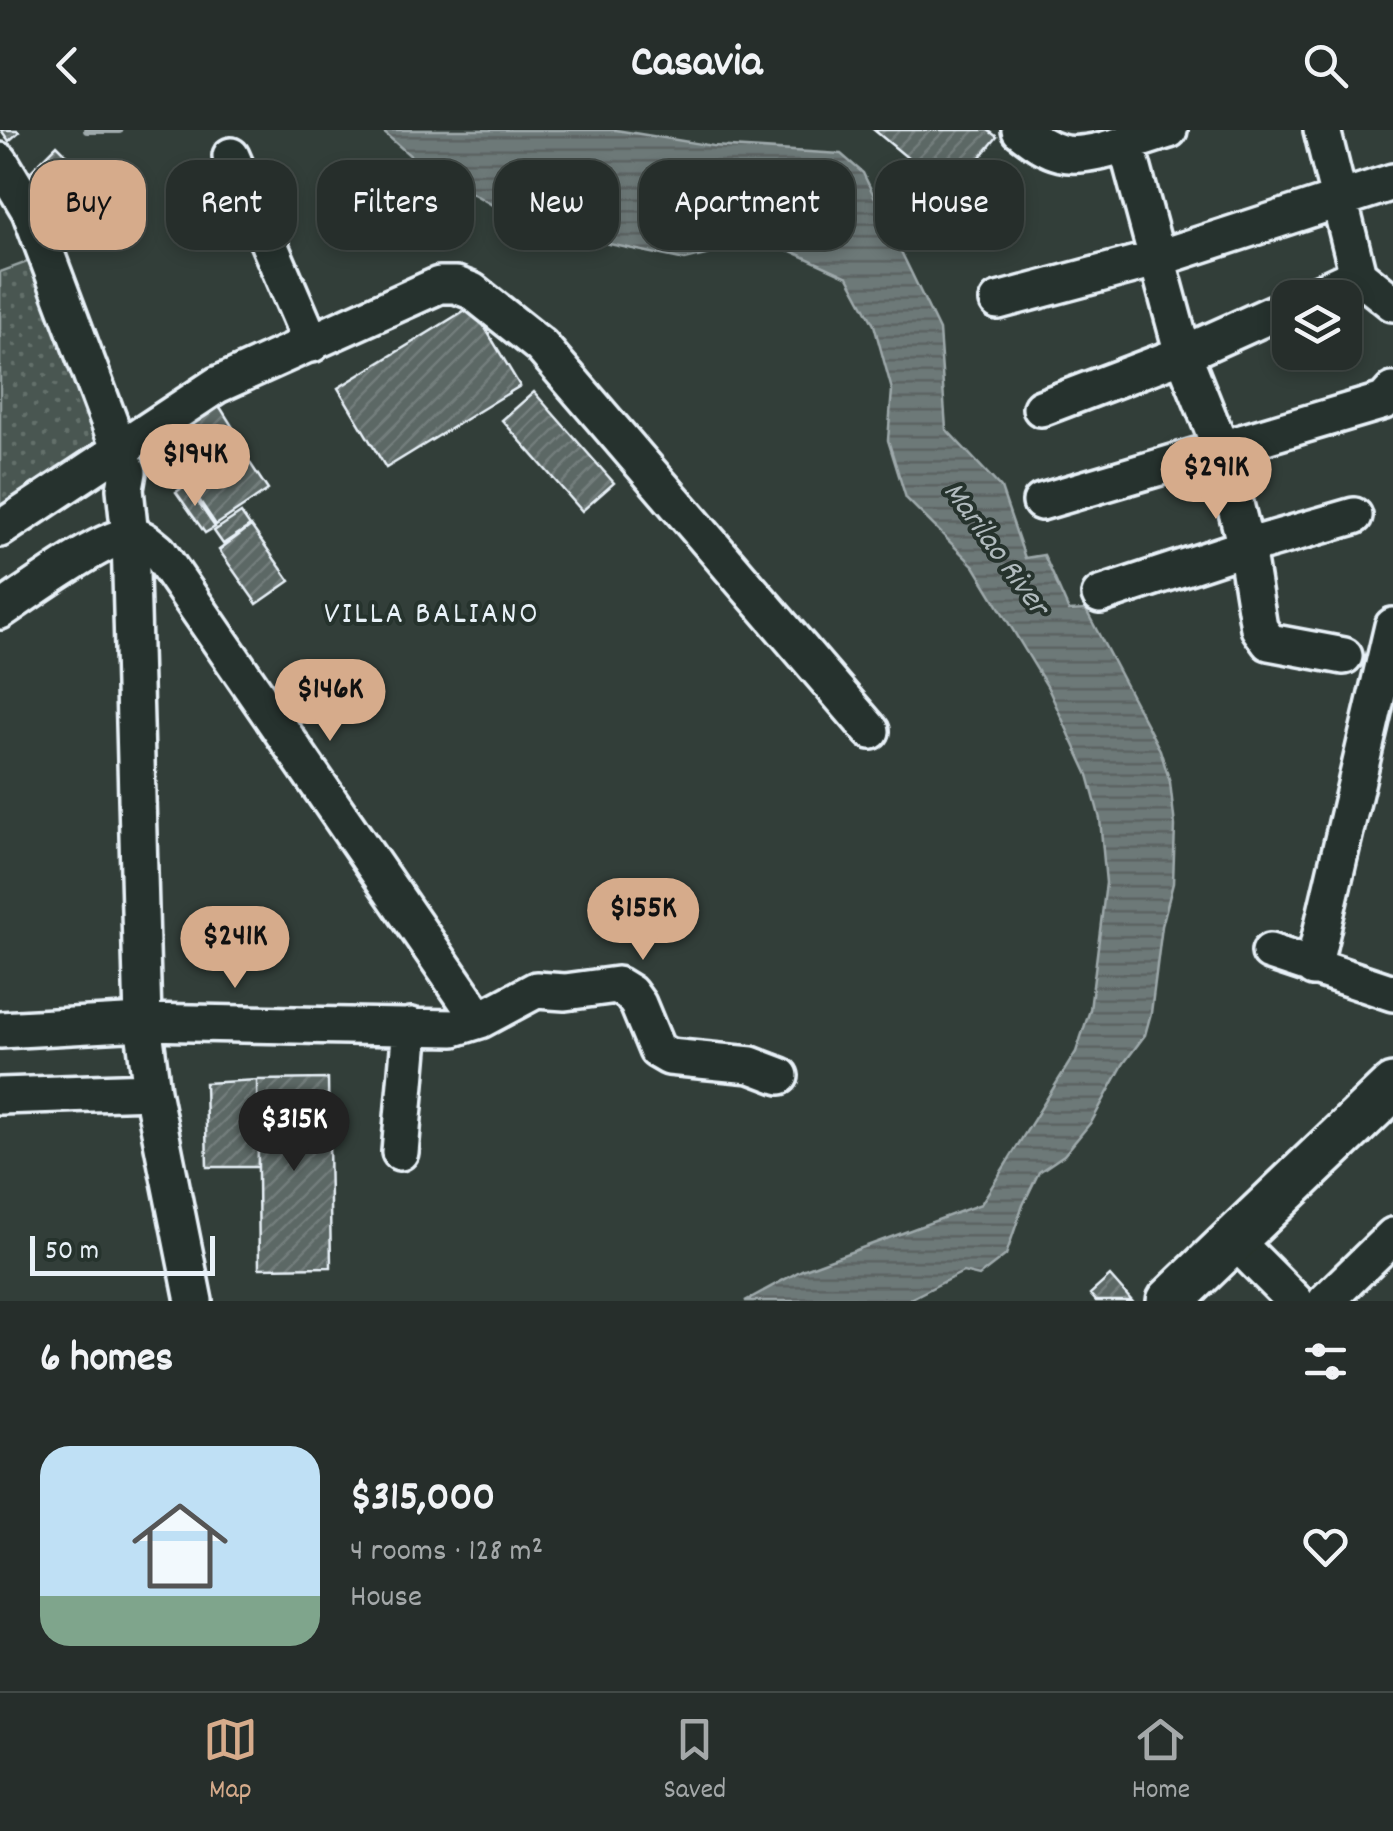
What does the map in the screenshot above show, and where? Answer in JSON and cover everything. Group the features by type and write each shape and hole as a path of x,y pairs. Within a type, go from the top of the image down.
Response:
{"main road":[{"path":"1170,1301 1393,1087"}],"street":[{"path":"1020,130 1039,144 1064,154 1094,152 1169,130"},
{"path":"1322,130 1358,274 1393,303"},
{"path":"1126,143 1184,354 1221,449 1246,546 1258,628 1269,642 1344,656"},
{"path":"231,156 312,344"},
{"path":"0,161 15,212 128,472 124,489 130,536 143,1022 152,1091 194,1301"},
{"path":"998,300 1159,258 1393,182"},
{"path":"1346,280 1358,274"},
{"path":"0,529 217,384 439,285 456,285 472,291 541,346 871,732"},
{"path":"1040,408 1184,354 1272,314"},
{"path":"1041,502 1384,401 1393,390"},
{"path":"1100,596 1246,546 1354,516"},
{"path":"0,611 108,542 130,536 144,540 158,551 480,1020"},
{"path":"1313,968 1393,626"},
{"path":"1270,952 1393,994"},
{"path":"0,1030 143,1022 454,1028 480,1020 536,990 564,992 616,985 630,993 657,1050 669,1057 751,1064 780,1076"},
{"path":"400,1152 412,1026"},
{"path":"0,1096 152,1091"},
{"path":"1326,1301 1393,1236"},
{"path":"1233,1238 1296,1301"}],"shaded area":[{"path":"38,258 103,446 0,513 0,272"}],"water":[{"path":"381,130 616,130 713,146 841,154 848,160 639,160 639,250 726,250 685,260 619,246 619,160 494,160 494,206 474,194 474,160 414,159"},
{"name":"Marilao River","path":"855,166 863,173 875,198 875,250 900,250 939,330 946,429 1001,488 1025,558 1044,555 1069,611 1086,610 1160,750 1170,782 1175,826 1173,883 1162,926 1145,1035 1124,1063 1092,1121 1064,1155 1039,1172 1006,1255 979,1276 963,1272 906,1301 745,1301 802,1270 981,1204 1076,1052 1090,1010 1106,883 1100,819 1088,775 1047,686 974,566 906,498 888,440 892,390 874,325 848,277 784,250 855,250"}],"building":[{"path":"1,130 17,130 19,132 9,141"},
{"path":"874,130 988,130 997,137 978,160 910,160"},
{"path":"57,145 70,158 68,160 42,160"},
{"path":"472,306 520,386 386,468 338,388"},
{"path":"534,392 614,483 582,511 502,420"},
{"path":"217,402 242,442 173,484 149,444"},
{"path":"238,445 268,490 216,525 186,480"},
{"path":"186,485 215,527 205,533 176,492"},
{"path":"241,513 250,526 223,544 214,531"},
{"path":"251,526 290,581 257,604 219,550"},
{"path":"328,1079 331,1267 259,1268 257,1080"},
{"path":"257,1080 258,1167 207,1167 205,1083"},
{"path":"1110,1276 1132,1301 1096,1301 1090,1294"}],"waterway":[{"path":"87,130 119,130"}],"district":[{"name":"VILLA BALIANO","path":"432,611"}]}
